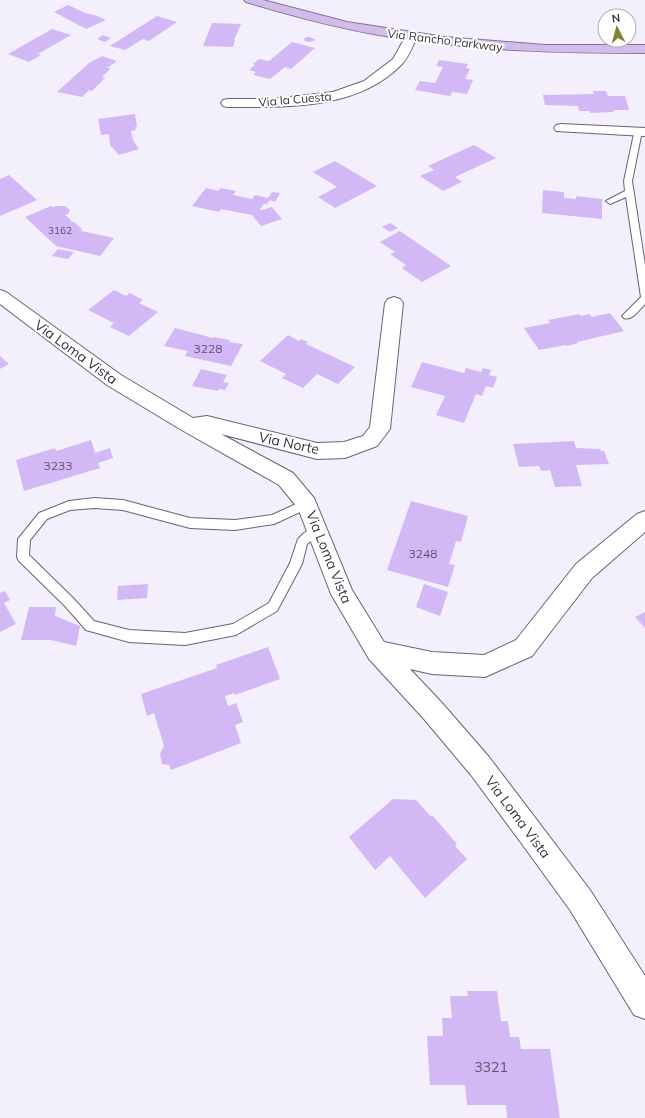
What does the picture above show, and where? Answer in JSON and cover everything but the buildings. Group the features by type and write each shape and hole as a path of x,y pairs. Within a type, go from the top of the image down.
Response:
{"main road":[{"name":"Via Rancho Parkway","path":"250,0 288,12 349,26 410,37 492,46 580,50 645,49"}],"street":[{"name":"Via la Cuesta","path":"228,102 272,103 336,96 369,84 398,61 410,37"},
{"path":"561,128 642,132"},
{"name":"Via Loma Vista","path":"0,296 114,380 187,424 286,479 308,504 342,594 377,651 433,711 480,766 532,834 580,900 645,1004"},
{"name":"Via Norte","path":"187,424 207,423 317,451 345,450 370,441 380,429 394,303"},
{"path":"377,651 432,663 485,666 524,648 584,571 645,520"}],"lane":[{"path":"627,316 645,297 628,181 642,132"},
{"path":"610,201 630,192"},
{"path":"308,504 274,519 235,525 190,523 123,505 94,503 69,506 43,516 24,539 22,547 23,557 69,602 90,626 129,636 185,639 236,629 273,607 296,564 302,542 318,530"}]}
